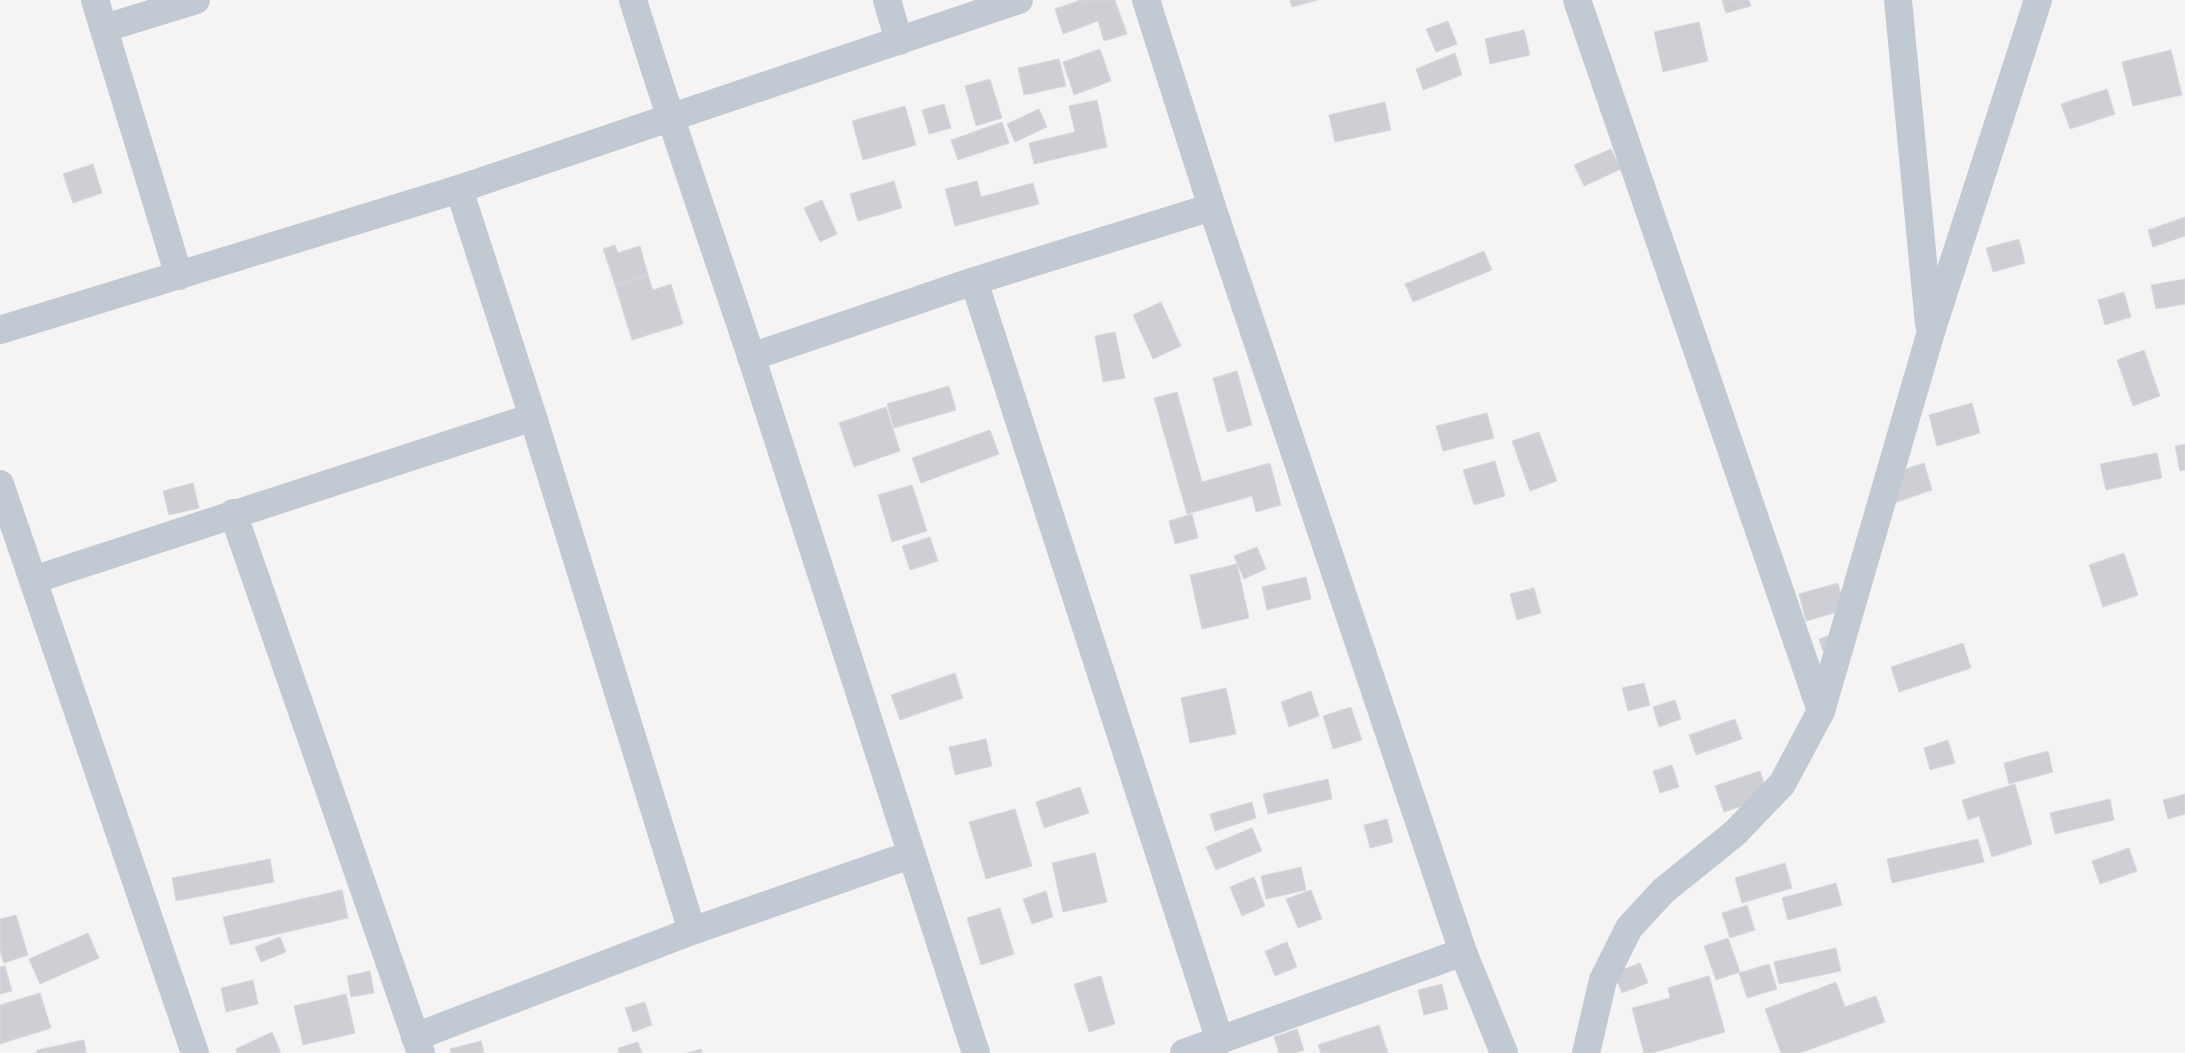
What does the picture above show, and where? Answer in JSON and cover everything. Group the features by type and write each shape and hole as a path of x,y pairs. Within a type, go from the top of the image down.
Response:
{"street":[{"path":"96,0 179,276"},
{"path":"105,28 196,0"},
{"path":"633,0 669,118 751,357 910,855 976,1053"},
{"path":"887,0 899,41"},
{"path":"0,330 459,189 1019,0"},
{"path":"1146,0 1212,207 1464,952 1504,1053"},
{"path":"1577,0 1821,711"},
{"path":"1898,0 1930,335"},
{"path":"1586,1053 1603,980 1629,928 1663,891 1735,833 1782,784 1821,711 1930,335 2038,0"},
{"path":"459,189 533,417 692,931"},
{"path":"751,357 974,281 1212,207"},
{"path":"974,281 1220,1041"},
{"path":"33,580 233,513 533,417"},
{"path":"0,484 194,1053"},
{"path":"233,513 418,1045 692,931 910,855"},
{"path":"1184,1053 1464,952"}],"building":[{"path":"1081,0 1115,0 1127,34 1104,41 1098,21 1063,34 1055,9"},
{"path":"1290,0 1318,0 1292,7"},
{"path":"1722,0 1749,0 1751,6 1726,13"},
{"path":"1448,21 1457,44 1436,52 1426,29"},
{"path":"1699,22 1708,61 1663,72 1654,32"},
{"path":"1524,30 1530,55 1490,64 1485,39"},
{"path":"1100,49 1111,81 1074,95 1063,62"},
{"path":"2171,50 2182,95 2133,106 2122,62"},
{"path":"1455,53 1462,75 1423,90 1416,69"},
{"path":"1059,59 1066,86 1024,95 1018,68"},
{"path":"990,79 1002,118 976,126 965,86"},
{"path":"2107,89 2115,114 2070,129 2061,104"},
{"path":"1097,100 1107,147 1034,164 1029,143 1075,132 1069,106"},
{"path":"1385,102 1391,130 1335,142 1329,115"},
{"path":"944,104 951,128 929,134 922,110"},
{"path":"905,106 916,145 863,160 852,121"},
{"path":"1039,109 1047,127 1015,142 1007,124"},
{"path":"1002,122 1009,143 958,160 951,140"},
{"path":"1611,149 1621,169 1584,186 1574,165"},
{"path":"93,164 102,193 73,203 63,174"},
{"path":"894,181 902,208 858,221 850,194"},
{"path":"977,181 981,197 1033,183 1039,204 955,226 945,189"},
{"path":"822,200 837,234 820,242 804,208"},
{"path":"2185,217 2185,236 2153,247 2148,230"},
{"path":"2019,239 2025,263 1993,272 1986,248"},
{"path":"615,245 618,253 640,246 648,275 615,285 603,249"},
{"path":"1484,251 1492,270 1413,302 1405,284"},
{"path":"648,275 653,290 671,284 683,324 632,340 615,285"},
{"path":"2185,279 2185,304 2156,309 2151,285"},
{"path":"2124,292 2131,317 2105,325 2098,300"},
{"path":"1161,302 1181,346 1153,359 1133,315"},
{"path":"1115,332 1125,378 1103,382 1095,336"},
{"path":"2144,350 2160,396 2133,406 2117,360"},
{"path":"1237,371 1252,425 1227,432 1213,378"},
{"path":"949,386 956,410 894,428 887,404"},
{"path":"1177,392 1202,482 1270,463 1281,505 1256,512 1252,496 1187,514 1154,398"},
{"path":"1972,403 1980,433 1937,446 1929,415"},
{"path":"886,407 900,451 854,467 839,423"},
{"path":"1487,413 1494,438 1443,451 1436,426"},
{"path":"990,430 999,454 921,483 912,458"},
{"path":"1539,432 1557,481 1530,491 1512,441"},
{"path":"2185,444 2185,470 2180,471 2175,446"},
{"path":"2157,453 2162,478 2106,490 2100,464"},
{"path":"1495,461 1505,496 1474,505 1463,470"},
{"path":"1924,463 1932,490 1891,504 1882,477"},
{"path":"193,483 199,508 169,515 163,491"},
{"path":"912,485 927,531 892,542 878,495"},
{"path":"1192,514 1198,538 1175,544 1169,521"},
{"path":"930,537 938,561 910,570 902,546"},
{"path":"1257,547 1266,569 1244,579 1234,556"},
{"path":"2124,553 2138,595 2103,607 2089,565"},
{"path":"1237,564 1249,618 1202,629 1190,575"},
{"path":"1306,577 1311,599 1267,610 1262,587"},
{"path":"1838,583 1845,610 1806,621 1799,594"},
{"path":"1534,588 1541,613 1517,620 1510,594"},
{"path":"1851,629 1855,641 1823,651 1819,639"},
{"path":"1963,643 1971,668 1899,692 1891,667"},
{"path":"955,673 963,698 900,720 891,695"},
{"path":"1644,683 1650,705 1628,711 1622,688"},
{"path":"1226,688 1236,734 1190,743 1181,698"},
{"path":"1311,691 1319,716 1289,727 1281,702"},
{"path":"1675,700 1681,719 1659,727 1653,707"},
{"path":"1351,707 1362,740 1333,749 1323,716"},
{"path":"1735,719 1742,739 1696,755 1689,735"},
{"path":"986,739 992,766 955,775 949,747"},
{"path":"1948,740 1955,763 1930,770 1924,748"},
{"path":"2048,751 2053,772 2009,784 2004,763"},
{"path":"1672,765 1679,787 1660,793 1653,771"},
{"path":"1760,771 1769,797 1724,812 1715,786"},
{"path":"1328,779 1332,799 1268,814 1263,794"},
{"path":"2015,784 2032,844 1992,857 1979,816 1968,820 1962,800"},
{"path":"1080,787 1089,813 1044,828 1036,802"},
{"path":"2185,794 2185,814 2168,819 2163,800"},
{"path":"2110,799 2114,820 2055,834 2050,813"},
{"path":"1252,802 1256,818 1215,831 1210,814"},
{"path":"1015,809 1032,866 986,879 969,822"},
{"path":"1387,819 1393,842 1370,848 1364,825"},
{"path":"1252,828 1262,851 1216,870 1206,847"},
{"path":"1978,839 1984,862 1892,883 1887,859"},
{"path":"2129,848 2137,871 2100,884 2092,861"},
{"path":"1095,853 1107,902 1063,912 1052,863"},
{"path":"270,859 274,882 176,901 172,878"},
{"path":"1785,863 1792,888 1742,903 1735,878"},
{"path":"1301,867 1306,890 1266,899 1261,876"},
{"path":"1254,877 1265,906 1242,916 1230,887"},
{"path":"1836,883 1842,905 1788,920 1782,898"},
{"path":"342,890 348,918 230,945 223,917"},
{"path":"1311,890 1322,919 1298,928 1286,899"},
{"path":"1046,891 1053,917 1032,924 1023,899"},
{"path":"1747,905 1755,930 1730,938 1722,913"},
{"path":"1000,908 1014,954 981,965 967,918"},
{"path":"16,915 28,955 4,963 0,951 0,919"},
{"path":"88,933 99,958 40,984 29,959"},
{"path":"280,937 286,952 261,962 255,947"},
{"path":"1728,938 1740,972 1716,980 1704,946"},
{"path":"1287,942 1297,967 1275,976 1265,951"},
{"path":"1836,948 1841,971 1779,984 1774,962"},
{"path":"1640,963 1648,983 1622,993 1614,973"},
{"path":"1769,964 1777,989 1747,998 1739,973"},
{"path":"5,966 12,991 0,994 0,967"},
{"path":"370,971 374,993 351,997 347,976"},
{"path":"1101,976 1115,1024 1089,1032 1074,984"},
{"path":"1709,976 1725,1032 1652,1053 1644,1053 1632,1008 1670,998 1668,988"},
{"path":"253,980 258,1004 226,1012 221,988"},
{"path":"1836,982 1845,1007 1876,996 1885,1022 1800,1053 1781,1053 1765,1009"},
{"path":"1442,984 1448,1009 1424,1015 1418,990"},
{"path":"40,993 51,1028 0,1044 0,1005"},
{"path":"346,994 355,1033 303,1045 294,1006"},
{"path":"645,1002 652,1025 633,1032 625,1008"},
{"path":"1379,1025 1388,1053 1321,1053 1318,1045"},
{"path":"1297,1029 1304,1050 1296,1053 1279,1053 1274,1037"},
{"path":"272,1032 281,1053 237,1053 236,1049"},
{"path":"84,1040 86,1053 37,1053 37,1050"},
{"path":"481,1041 484,1053 451,1053 450,1049"},
{"path":"638,1042 642,1053 619,1053 618,1048"},
{"path":"701,1049 702,1053 687,1053"}]}
